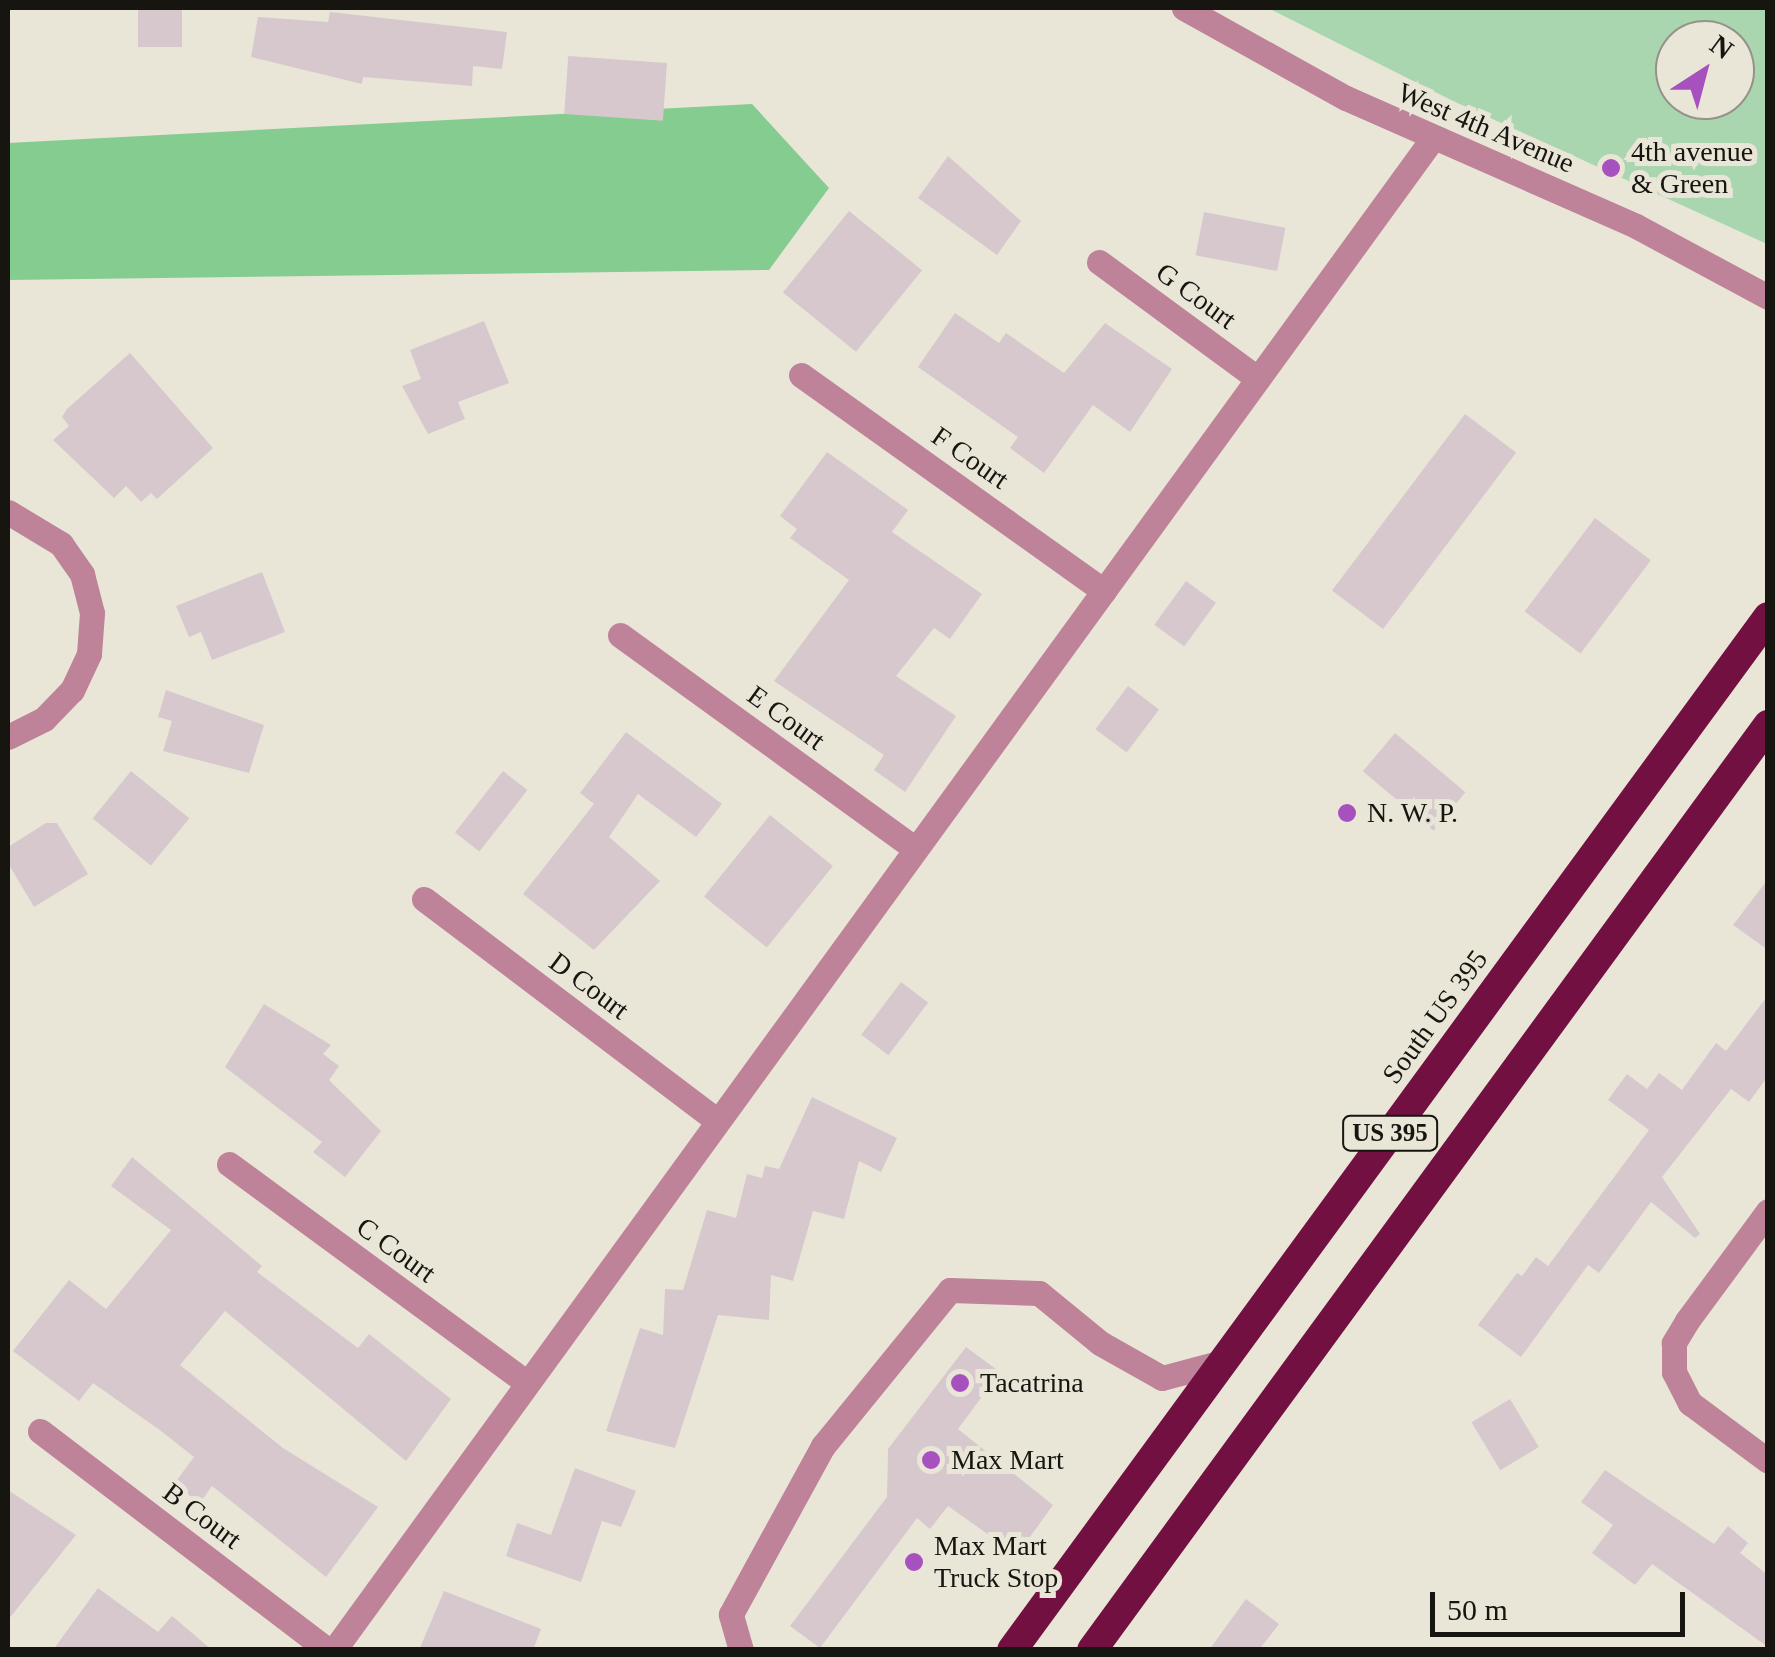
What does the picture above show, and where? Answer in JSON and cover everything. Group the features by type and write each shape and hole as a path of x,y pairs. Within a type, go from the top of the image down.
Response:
{"highway":[{"name":"South US 395","path":"1012,1650 1768,617"},
{"name":"US 395","path":"1092,1650 1768,725"}],"street":[{"name":"West 4th Avenue","path":"1184,8 1432,138 1623,220 1768,297"},
{"path":"330,1650 1432,138"},
{"name":"G Court","path":"1099,262 1258,379"},
{"name":"F Court","path":"801,375 1104,590"},
{"path":"8,512 62,544 82,574 92,614 88,654 72,690 44,719 8,736"},
{"name":"E Court","path":"620,634 916,849"},
{"name":"D Court","path":"424,900 718,1121"},
{"name":"C Court","path":"229,1164 527,1383"},
{"path":"1768,1211 1681,1332 1674,1372 1690,1403 1768,1461"},
{"path":"741,1650 731,1614 824,1446 950,1290 1039,1292 1100,1342 1162,1378 1222,1362"},
{"name":"B Court","path":"40,1431 330,1650"}],"green space":[{"path":"1268,8 1767,8 1767,244 1453,101"},
{"path":"752,104 829,188 769,270 8,280 8,143"}],"building":[{"path":"138,8 182,8 182,47 138,47"},
{"path":"330,12 507,32 502,69 473,66 472,86 363,77 362,84 251,57 258,17 328,22"},
{"path":"568,56 667,63 663,121 564,114"},
{"path":"948,156 1021,221 997,255 918,198"},
{"path":"849,211 922,270 856,352 783,293"},
{"path":"1204,212 1285,228 1277,271 1196,255"},
{"path":"955,313 999,343 1006,333 1064,373 1105,323 1172,369 1130,432 1093,405 1044,473 1010,448 1018,437 918,367"},
{"path":"484,321 509,383 458,402 465,419 428,434 402,386 421,379 410,350"},
{"path":"130,353 213,448 157,499 151,493 141,502 126,486 114,498 53,440 69,426 62,417 67,409"},
{"path":"1465,414 1516,453 1383,629 1332,590"},
{"path":"827,452 908,510 892,532 982,594 950,639 934,628 896,676 956,716 905,792 874,770 884,755 774,681 849,580 790,538 797,529 780,516"},
{"path":"1595,518 1651,560 1580,654 1525,611"},
{"path":"262,572 285,632 212,660 201,632 189,637 176,606"},
{"path":"1186,581 1216,603 1184,646 1154,625"},
{"path":"1128,686 1159,709 1127,753 1096,729"},
{"path":"166,690 264,725 249,773 163,751 172,721 158,717"},
{"path":"626,732 722,804 696,837 638,794 609,837 660,881 594,950 523,894 594,804 580,793"},
{"path":"1395,733 1465,792 1433,830 1363,771"},
{"path":"131,771 189,818 151,866 93,818"},
{"path":"503,771 527,790 479,852 455,832"},
{"path":"770,815 833,866 767,948 704,897"},
{"path":"46,823 57,823 88,874 34,907 8,863 8,847"},
{"path":"1768,879 1768,950 1733,925"},
{"path":"901,982 928,1002 888,1055 861,1035"},
{"path":"1768,995 1768,1076 1749,1102 1731,1089 1662,1177 1700,1234 1695,1238 1651,1202 1599,1273 1588,1265 1521,1357 1478,1325 1517,1273 1522,1276 1536,1257 1548,1266 1649,1130 1608,1100 1627,1074 1647,1089 1659,1073 1682,1090 1716,1043 1726,1051"},
{"path":"264,1004 331,1045 323,1054 339,1066 329,1080 381,1131 345,1177 313,1152 322,1142 225,1067"},
{"path":"812,1097 897,1138 881,1172 859,1161 844,1219 813,1211 793,1281 771,1275 769,1320 718,1315 675,1448 606,1431 640,1328 663,1335 665,1289 683,1290 707,1210 736,1218 747,1174 762,1178 765,1166 779,1169"},
{"path":"132,1157 262,1266 257,1272 358,1348 369,1334 451,1399 406,1461 225,1311 180,1365 283,1448 378,1507 326,1577 212,1486 200,1503 174,1484 194,1457 161,1431 93,1383 79,1401 13,1351 69,1280 106,1309 171,1230 111,1186"},
{"path":"966,1347 1000,1372 958,1429 1053,1505 1017,1555 948,1506 930,1529 917,1518 820,1648 790,1626 887,1497 888,1449"},
{"path":"1510,1399 1539,1447 1500,1470 1471,1422"},
{"path":"575,1468 636,1491 621,1527 602,1521 581,1582 506,1556 517,1523 551,1535"},
{"path":"1605,1470 1714,1544 1728,1526 1748,1543 1740,1553 1768,1575 1768,1647 1652,1564 1635,1585 1592,1553 1613,1525 1581,1502"},
{"path":"8,1490 76,1535 8,1620"},
{"path":"98,1588 158,1632 172,1616 212,1650 53,1650"},
{"path":"444,1591 541,1629 533,1650 419,1650"},
{"path":"1246,1599 1279,1624 1259,1650 1209,1650"}],"place":[{"name":"4th avenue & Green","path":"1611,168"},
{"name":"N. W. P.","path":"1347,813"},
{"name":"Tacatrina","path":"960,1383"},
{"name":"Max Mart","path":"931,1460"},
{"name":"Max Mart Truck Stop","path":"914,1562"}]}
